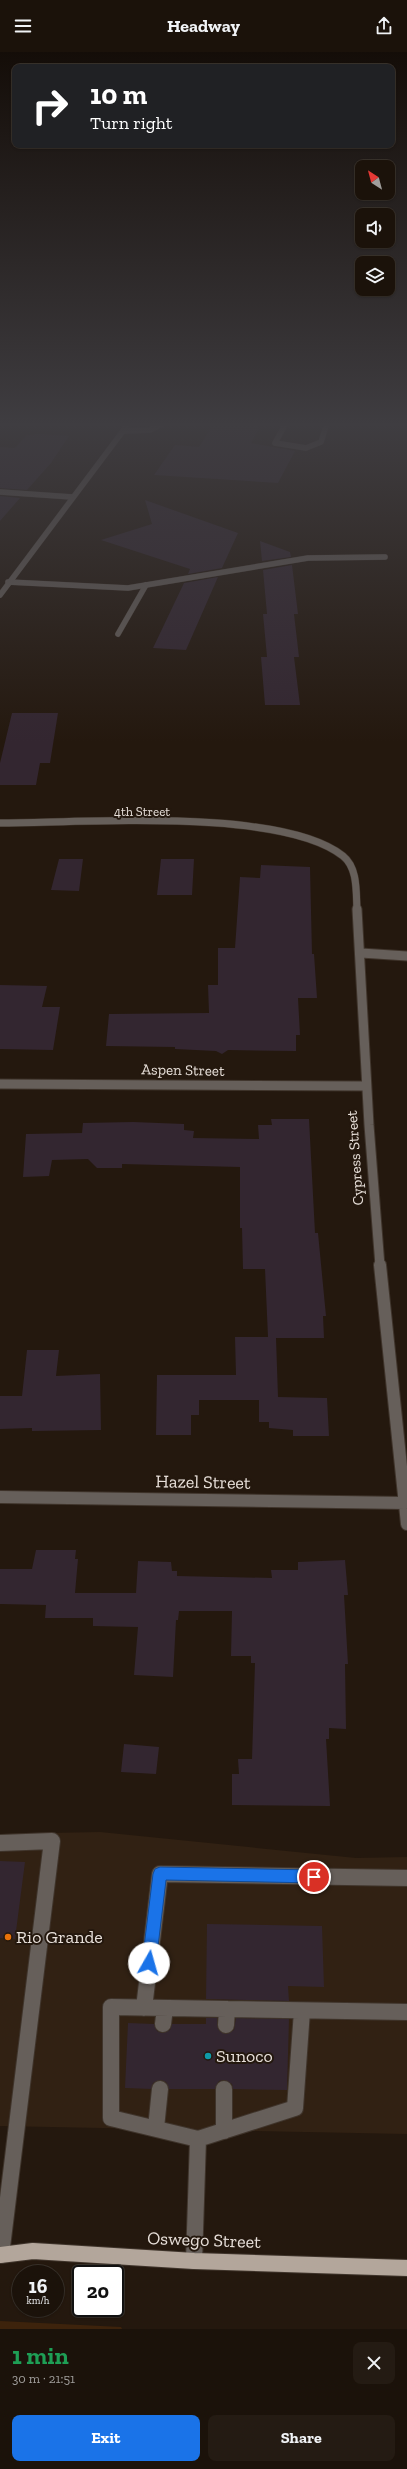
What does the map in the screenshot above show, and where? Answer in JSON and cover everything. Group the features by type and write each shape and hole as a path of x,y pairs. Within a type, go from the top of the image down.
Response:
{"main road":[{"name":"Oswego Street","path":"0,2255 33,2251 194,2261 407,2268"}],"street":[{"path":"0,595 48,529"},
{"path":"8,582 106,588 146,586 308,558 385,557"},
{"path":"118,634 146,586"},
{"name":"4th Street","path":"0,823 196,823 284,831"},
{"name":"Cypress Street","path":"284,831 310,838 345,857 354,873 361,953 365,1086 373,1207 407,1524"},
{"path":"361,953 407,956"},
{"name":"Aspen Street","path":"0,1084 365,1086"},
{"name":"Hazel Street","path":"0,1497 404,1503"},
{"path":"0,1843 52,1841 0,2255"},
{"path":"144,2008 160,1874 407,1878"},
{"path":"302,2011 295,2108 198,2138 111,2118 111,2007 144,2008 164,2016 226,2017 302,2011 407,2012"},
{"path":"156,2128 160,2089"},
{"path":"224,2089 224,2131"},
{"path":"194,2261 198,2138"}],"shaded area":[{"path":"100,1832 356,1858 407,1857 407,2134 0,2126 0,1834"},
{"path":"0,2321 121,2327 122,2329 0,2329"}],"building":[{"path":"135,529 227,529 238,533 222,568 188,574 190,569 101,540"},
{"path":"260,541 290,552 291,557 262,561"},
{"path":"292,565 298,614 294,614 299,657 294,657 300,705 265,705 261,657 267,657 263,614 267,614 263,570"},
{"path":"218,577 186,650 153,648 184,583"},
{"path":"12,713 58,713 50,763 40,763 36,785 0,785 0,763"},
{"path":"59,859 83,859 79,891 51,890"},
{"path":"161,859 194,859 192,895 157,895"},
{"path":"261,865 310,867 312,954 314,954 317,998 298,998 300,1035 296,1035 296,1051 228,1050 222,1054 216,1051 175,1049 175,1047 106,1046 109,1014 209,1013 208,985 218,985 218,948 235,948 240,877 260,878"},
{"path":"0,985 47,986 42,1007 60,1007 53,1050 0,1049"},
{"path":"271,1119 309,1119 315,1233 318,1233 326,1316 323,1316 324,1338 276,1338 278,1397 327,1398 329,1436 293,1436 293,1430 269,1428 269,1422 259,1422 259,1400 199,1400 199,1415 191,1415 191,1435 156,1435 157,1375 236,1375 235,1337 268,1337 265,1269 243,1269 242,1228 240,1228 240,1167 122,1164 122,1168 97,1168 88,1159 52,1160 49,1176 23,1177 26,1134 82,1133 83,1123 133,1122 184,1124 184,1130 194,1131 193,1138 259,1139 258,1125 272,1125"},
{"path":"27,1350 59,1350 56,1376 100,1374 101,1430 32,1431 32,1428 0,1429 0,1396 22,1396"},
{"path":"36,1550 76,1550 75,1559 78,1559 75,1593 136,1593 138,1561 171,1562 172,1571 177,1571 177,1576 272,1578 271,1570 298,1570 298,1562 345,1560 348,1595 344,1595 348,1664 345,1664 346,1729 329,1728 329,1739 326,1739 330,1806 232,1805 232,1774 239,1774 238,1759 252,1759 255,1663 251,1663 251,1656 231,1656 232,1611 179,1611 178,1620 176,1620 173,1677 134,1675 138,1627 93,1626 93,1618 45,1618 46,1605 0,1604 0,1569 32,1569"},
{"path":"124,1744 159,1747 156,1774 121,1772"},
{"name":"Rio Grande","path":"0,1861 25,1862 15,1939 0,1938"},
{"path":"207,1924 322,1926 324,1987 288,1986 289,2001 206,1999"},
{"name":"Sunoco","path":"206,2018 217,2018 218,2029 226,2034 234,2030 236,2018 289,2019 287,2090 233,2089 232,2084 224,2080 219,2081 215,2089 169,2089 166,2082 161,2080 153,2083 151,2089 125,2088 128,2023 154,2024 157,2031 162,2033 170,2030 172,2024 206,2024"}],"place":[{"name":"Rio Grande","path":"8,1937"},
{"name":"Sunoco","path":"208,2056"}],"route":[{"path":"149,1963 160,1874 314,1877"}]}
